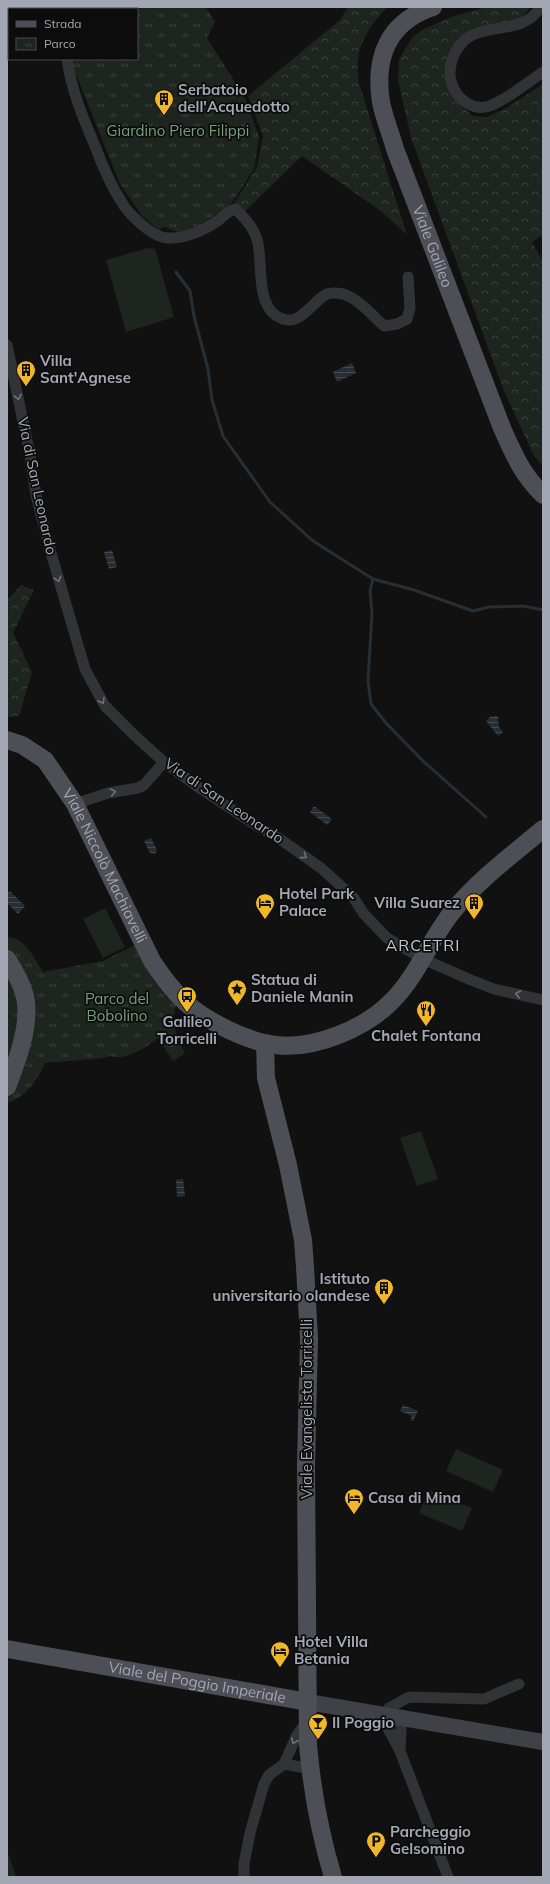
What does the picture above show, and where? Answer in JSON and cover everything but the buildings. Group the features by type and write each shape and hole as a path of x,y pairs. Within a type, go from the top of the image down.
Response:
{"main road":[{"name":"Viale Galileo","path":"433,7 409,18 395,32 384,50 379,73 382,103 395,149 502,428 513,453 528,479 543,495"},
{"name":"Viale Niccolò Machiavelli","path":"7,740 31,749 45,760 75,804 152,961 166,983 190,1006 220,1026 265,1043 291,1046 317,1042 339,1035 361,1025 392,1002 423,959"},
{"path":"423,959 454,910 473,889 543,829"},
{"path":"7,959 19,979 26,1001 25,1021 20,1050 7,1087"},
{"name":"Viale Evangelista Torricelli","path":"265,1043 265,1072 290,1172 303,1240 309,1338 306,1466 308,1711 311,1769 318,1820 333,1877"},
{"name":"Viale del Poggio Imperiale","path":"7,1649 308,1711"}],"street":[{"path":"540,7 528,22 480,32 470,36 461,43 452,60 451,83 456,93 470,105 487,107 496,104 543,72"},
{"path":"66,60 80,110 102,164 121,202 134,218 151,231 166,238 176,238 193,234 218,221 229,210 236,209 250,225 257,238 262,278 262,291 265,301 275,315 282,318 291,319 301,316 326,294 333,293 342,294 351,298 384,326 397,324 407,319 410,308 408,277"},
{"name":"Via di San Leonardo","path":"7,346 30,455 36,495 49,546 85,668 105,706 164,762 201,789 254,824 277,837 321,868 353,897 377,929 388,938 423,959 494,989 543,1000"},
{"path":"75,804 108,793 138,788 144,785 164,762"},
{"path":"448,1877 400,1751 386,1725 389,1708 409,1697 484,1700 519,1684"},
{"path":"244,1877 244,1864 250,1833 264,1784 270,1774 284,1764 308,1711"},
{"name":"Viale del Poggio Imperiale","path":"308,1711 403,1718 543,1742"},
{"path":"400,1751 403,1718"},
{"path":"284,1764 311,1769"}],"green space":[{"name":"Giardino Piero Filippi","path":"206,7 215,22 207,38 245,98 259,137 254,169 231,204 196,229 178,234 176,231 164,227 159,230 142,216 120,184 71,62 71,60 138,60 138,8 69,8"},
{"path":"348,7 388,7 373,24 364,39 359,54 358,75 359,83 407,235 381,211 302,156 240,216 231,208 257,167 263,136 248,96 340,20"},
{"path":"487,7 531,7 521,18 459,39 449,90 456,102 473,116 487,117 506,108 543,84 543,235 532,242 543,262 543,466 534,456 504,391 411,138 398,80 399,59 412,38 422,30 454,16"},
{"path":"148,248 155,249 174,317 126,332 106,260"},
{"path":"21,585 34,590 13,633 32,672 19,716 7,717 7,600"},
{"path":"105,908 125,947 103,958 83,919"},
{"name":"Parco del Bobolino","path":"7,937 14,938 24,945 33,955 43,972 103,961 139,943 178,1000 174,1014 174,1021 176,1034 185,1053 173,1061 158,1038 141,1050 122,1057 109,1056 104,1058 45,1063 30,1088 20,1097 7,1103 7,1096 29,1030 7,953"},
{"path":"7,968 17,983 21,1019 7,1076"},
{"path":"421,1131 438,1179 417,1186 400,1138"},
{"path":"456,1449 503,1470 493,1492 446,1471"},
{"path":"429,1490 472,1508 462,1531 419,1513"},
{"path":"9,1855 16,1877 7,1877 7,1856"}],"shaded area":[{"path":"352,363 356,373 337,382 333,372"},
{"path":"112,550 117,567 109,569 104,552"},
{"path":"496,715 499,718 499,727 503,732 498,736 486,721 491,716 494,717"},
{"path":"314,806 332,819 327,825 310,812"},
{"path":"151,838 157,850 155,854 150,853 144,841"},
{"path":"10,891 25,906 18,914 7,903 7,894"},
{"path":"183,1179 185,1196 177,1197 176,1180"},
{"path":"403,1405 418,1411 413,1421 410,1420 412,1416 400,1411"}],"waterway":[{"path":"176,272 190,291 194,316 208,369 212,400 223,436 270,502 313,541 373,579 414,590 473,611 489,607 523,606 543,610"},
{"path":"373,579 370,591 372,613 368,681 371,704 386,723 422,760 486,817"}],"place":[{"name":"Serbatoio dell'Acquedotto","path":"164,116"},
{"name":"Villa Sant'Agnese","path":"26,387"},
{"name":"Hotel Park Palace","path":"265,920"},
{"name":"Villa Suarez","path":"474,920"},
{"name":"Statua di Daniele Manin","path":"237,1006"},
{"name":"Galileo Torricelli","path":"187,1013"},
{"name":"Chalet Fontana","path":"426,1027"},
{"name":"Istituto universitario olandese","path":"384,1305"},
{"name":"Casa di Mina","path":"354,1515"},
{"name":"Hotel Villa Betania","path":"280,1668"},
{"name":"Il Poggio","path":"318,1740"},
{"name":"Parcheggio Gelsomino","path":"376,1858"}],"district":[{"name":"ARCETRI","path":"423,945"}]}
